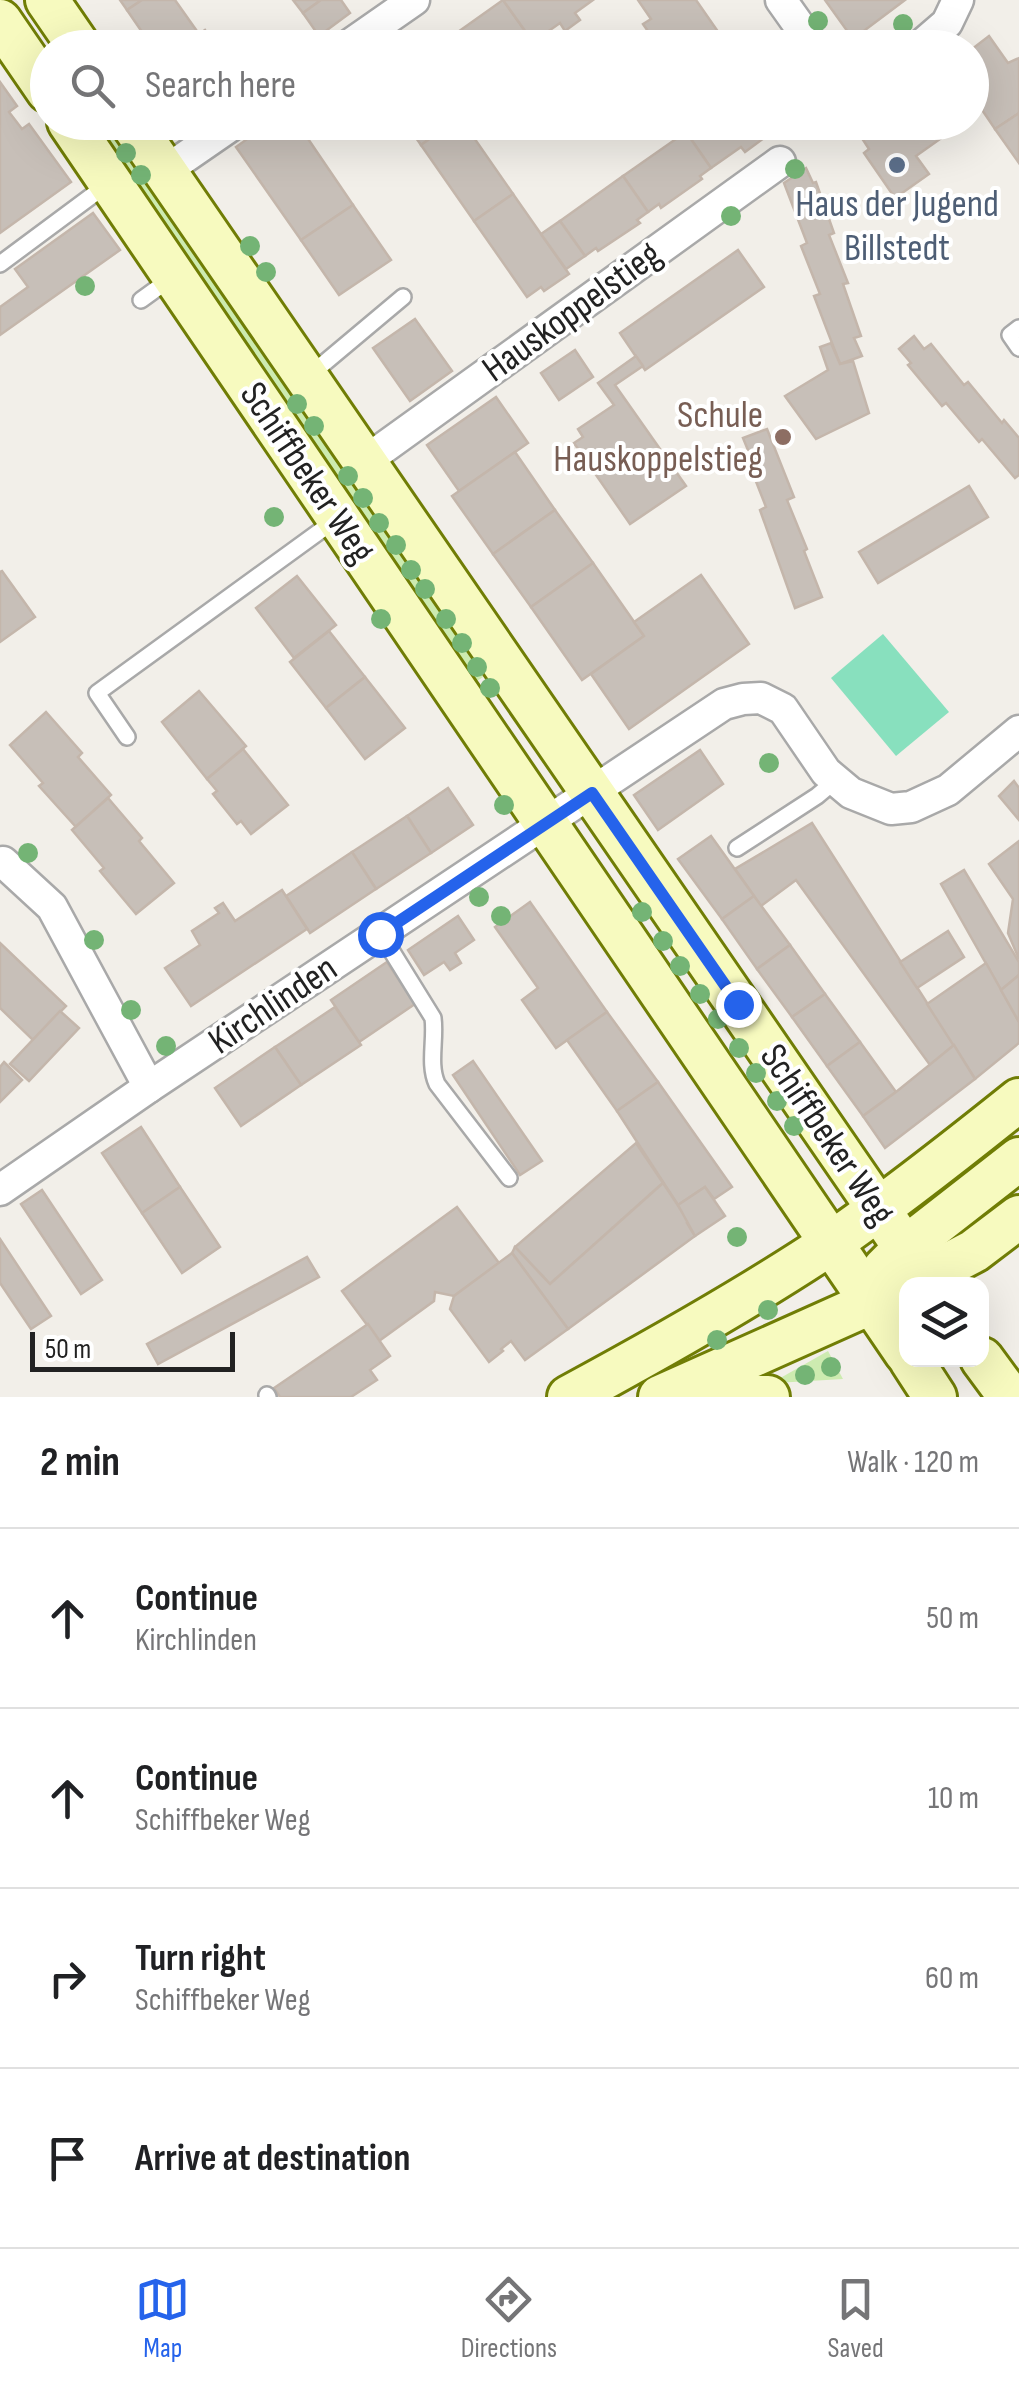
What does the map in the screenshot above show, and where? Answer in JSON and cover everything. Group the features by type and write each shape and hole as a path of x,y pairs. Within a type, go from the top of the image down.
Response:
{"main road":[{"path":"47,0 68,30"},
{"path":"0,22 30,65"},
{"name":"Schiffbeker Weg","path":"81,140 110,183 157,288 338,518 831,1242 900,1277"},
{"name":"Schiffbeker Weg","path":"144,140 878,1209 906,1277"},
{"path":"569,1397 662,1346 831,1242 921,1178 1019,1100"},
{"path":"912,1277 1019,1158"},
{"path":"917,1277 974,1251 1019,1217"},
{"path":"660,1397 899,1285"},
{"path":"916,1367 935,1397"},
{"path":"988,1367 1010,1397"},
{"path":"660,1397 768,1397"}],"street":[{"path":"371,30 414,0"},
{"path":"782,0 803,30"},
{"path":"939,30 947,23 958,0"},
{"path":"165,171 210,140"},
{"name":"Hauskoppelstieg","path":"364,462 780,162"},
{"path":"546,824 724,704 743,699 760,698 783,709 826,772 850,793 891,809 911,807 948,790 1019,730"},
{"name":"Kirchlinden","path":"0,1190 546,824"},
{"path":"3,862 52,907 149,1087"}],"lane":[{"path":"0,264 110,183"},
{"path":"306,378 403,297"},
{"path":"1019,328 1010,336 1019,348"},
{"path":"127,737 97,693 338,518"},
{"path":"737,848 836,780"},
{"path":"380,934 433,1018 432,1074 436,1084 509,1178"}],"green space":[{"path":"106,140 126,140 242,309 483,677 474,683 369,533 233,321"},
{"path":"883,634 949,712 896,756 831,678"},
{"path":"828,1351 843,1379 776,1383 775,1381"}],"building":[{"path":"120,0 142,0 127,10"},
{"path":"142,0 175,0 196,30 141,30 127,10"},
{"path":"293,0 321,0 303,13"},
{"path":"321,0 341,0 350,13 327,30 315,30 303,13"},
{"path":"503,0 524,30 461,30"},
{"path":"503,0 593,0 575,13 580,20 566,30 560,23 550,30 524,30"},
{"path":"638,0 696,0 717,30 647,30 643,24 651,19"},
{"path":"825,0 905,0 865,30 847,30"},
{"path":"989,36 1008,63 1019,58 1019,113 995,129 989,120"},
{"path":"0,82 17,106 9,112 22,129 29,124 30,140 41,140 71,182 0,233"},
{"path":"1019,113 1019,163 995,129"},
{"path":"246,140 309,140 353,205 301,240 236,147"},
{"path":"428,140 476,140 513,194 474,221 421,145"},
{"path":"675,140 692,140 711,168 661,208 659,204 648,212 623,176"},
{"path":"692,140 761,140 745,152 741,147 711,168"},
{"name":"Haus der Jugend Billstedt","path":"863,140 939,140 916,156 929,174 895,198 864,153 869,149"},
{"path":"806,168 813,183 816,182 834,233 829,235 848,283 843,284 861,336 854,338 862,356 840,364 814,296 820,294 801,246 807,243 784,183"},
{"path":"623,176 648,212 637,220 640,223 585,256 560,221"},
{"path":"513,194 569,274 527,297 474,221"},
{"path":"353,205 391,260 339,295 301,240"},
{"path":"93,213 120,250 0,335 0,307 28,287 15,269"},
{"path":"560,221 585,256 566,269 541,234"},
{"path":"738,250 764,287 645,370 620,333"},
{"path":"415,319 452,371 410,401 373,348"},
{"path":"914,336 924,349 931,344 964,385 968,382 1019,438 1019,475 1015,478 946,403 942,406 908,365 911,363 899,349"},
{"path":"831,343 840,364 853,361 869,413 816,439 785,396 828,370 820,347"},
{"path":"575,350 593,377 559,400 541,373"},
{"path":"636,356 643,366 615,385 686,486 630,524 574,443 583,437 578,429 614,405 598,383"},
{"path":"496,397 528,443 459,491 427,445"},
{"path":"767,429 794,497 787,500 822,597 795,608 760,510 766,507 743,438"},
{"path":"515,452 555,510 493,554 452,496"},
{"path":"969,486 988,517 878,583 859,552"},
{"path":"555,510 593,563 531,607 493,554"},
{"path":"593,563 644,636 582,680 531,607"},
{"path":"0,572 35,617 0,642"},
{"path":"701,575 749,644 629,729 591,674 644,636 634,622"},
{"path":"297,576 336,625 294,658 256,608"},
{"path":"329,631 365,677 326,708 290,662"},
{"path":"365,677 405,728 365,759 326,708"},
{"path":"199,691 246,746 207,779 162,722"},
{"path":"46,712 82,753 78,757 111,795 76,827 39,786 43,783 10,745"},
{"path":"243,749 288,805 251,834 241,821 237,824 213,794 217,791 207,779"},
{"path":"700,750 723,784 658,830 634,795"},
{"path":"1014,781 1019,788 1019,820 999,796"},
{"path":"448,788 473,825 431,853 407,816"},
{"path":"108,798 174,883 136,914 72,830"},
{"path":"407,816 431,853 376,889 352,852"},
{"path":"812,823 954,1045 930,1065 796,880 761,906 735,869"},
{"path":"711,836 754,896 722,919 678,859"},
{"path":"1019,841 1019,959 1008,933 1013,899 989,864"},
{"path":"352,852 376,889 310,933 286,896"},
{"path":"964,870 1019,962 1019,975 1001,990 941,884"},
{"path":"282,890 307,929 191,1006 165,968 200,945 192,931 219,913 215,908 223,903 235,921"},
{"path":"754,896 790,945 757,969 722,919"},
{"path":"530,902 607,1012 556,1048 522,1000 538,988 495,927"},
{"path":"458,916 474,940 455,953 461,963 450,970 444,962 424,975 408,950"},
{"path":"948,931 964,957 917,988 900,962"},
{"path":"0,943 66,1006 33,1040 0,1008"},
{"path":"790,945 825,994 792,1017 757,969"},
{"path":"387,962 415,1004 359,1042 331,1000"},
{"path":"986,963 1019,1022 1019,1043 975,1079 927,1004"},
{"path":"1019,975 1019,1022 1001,990"},
{"path":"825,994 860,1042 827,1066 792,1017"},
{"path":"335,1007 361,1045 301,1085 275,1047"},
{"path":"60,1011 79,1028 29,1081 10,1064"},
{"path":"607,1012 658,1082 617,1111 567,1040"},
{"path":"860,1042 896,1092 863,1116 827,1066"},
{"path":"954,1045 975,1079 885,1148 863,1116"},
{"path":"275,1047 301,1085 241,1126 215,1088"},
{"path":"473,1061 542,1161 520,1175 453,1075"},
{"path":"4,1062 22,1080 0,1102 0,1067"},
{"path":"658,1082 732,1187 714,1199 705,1187 678,1205 617,1111"},
{"path":"141,1127 180,1187 142,1213 102,1153"},
{"path":"636,1143 663,1183 550,1284 515,1247"},
{"path":"663,1183 695,1236 568,1329 512,1253 515,1247 550,1284"},
{"path":"180,1187 220,1247 182,1273 142,1213"},
{"path":"705,1187 725,1216 695,1236 678,1205"},
{"path":"42,1190 102,1280 81,1294 21,1204"},
{"path":"457,1207 499,1263 454,1296 435,1292 434,1301 379,1341 342,1291"},
{"path":"0,1239 51,1316 31,1329 0,1283"},
{"path":"512,1253 568,1329 525,1360 511,1341 489,1362 450,1309 454,1296"},
{"path":"307,1257 319,1277 158,1364 147,1344"},
{"path":"368,1324 390,1356 370,1370 377,1380 351,1397 280,1397 274,1388"}],"place":[{"name":"Haus der Jugend Billstedt","path":"897,165"},
{"name":"Schule Hauskoppelstieg","path":"783,437"}],"route":[{"path":"380,934 592,793 738,1004"}]}
